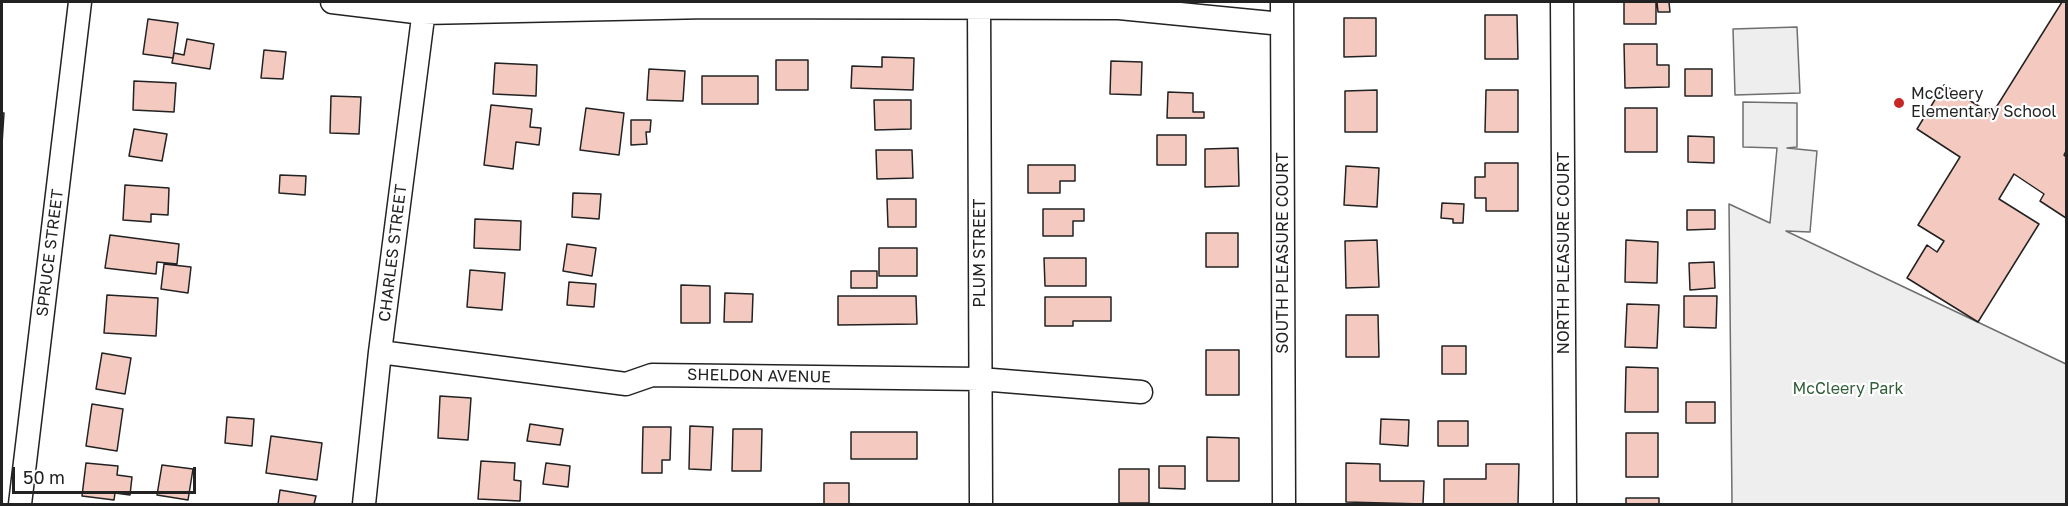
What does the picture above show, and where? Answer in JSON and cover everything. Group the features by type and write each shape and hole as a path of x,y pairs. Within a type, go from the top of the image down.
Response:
{"street":[{"name":"SPRUCE STREET","path":"20,504 80,2"},
{"path":"332,2 424,8 979,4 1119,8 1282,24"},
{"name":"SOUTH PLEASURE COURT","path":"1282,2 1284,504"},
{"name":"NORTH PLEASURE COURT","path":"1562,2 1565,504"},
{"name":"PLUM STREET","path":"979,4 981,504"},
{"name":"CHARLES STREET","path":"364,504 380,352 424,8"},
{"name":"SHELDON AVENUE","path":"380,352 626,384 652,375 981,379 1141,392"}],"green space":[{"path":"1797,27 1800,93 1735,95 1733,29"},
{"name":"McCleery Park","path":"1743,102 1797,103 1797,147 1787,148 1817,151 1810,232 1786,231 2066,364 2066,504 1732,504 1729,204 1770,223 1777,148 1743,147"}],"building":[{"path":"1624,2 1656,2 1656,24 1624,24"},
{"path":"1657,2 1669,2 1670,12 1658,12"},
{"path":"2062,2 2066,2 2066,151 2064,155 2066,157 2066,218 2040,201 2044,194 2014,174 1999,199 2039,224 1978,322 1907,278 1927,245 1937,252 1944,241 1918,225 1960,157 1917,129 1944,85 1992,114"},
{"path":"1485,15 1517,15 1518,59 1485,59"},
{"path":"1344,18 1376,18 1376,56 1344,57"},
{"path":"148,19 178,23 173,58 143,54"},
{"path":"187,39 214,44 210,69 172,63 174,53 184,55"},
{"path":"1624,44 1657,44 1657,65 1669,65 1669,87 1625,88"},
{"path":"264,50 286,52 283,79 261,78"},
{"path":"882,57 914,58 913,90 851,88 852,66 882,67"},
{"path":"776,60 808,60 808,90 776,90"},
{"path":"1111,61 1142,62 1141,95 1110,94"},
{"path":"495,63 537,65 536,96 493,94"},
{"path":"649,69 685,71 683,101 647,100"},
{"path":"1685,69 1712,69 1712,96 1685,96"},
{"path":"702,76 758,76 758,104 702,104"},
{"path":"134,81 176,83 174,112 133,110"},
{"path":"1377,90 1377,132 1345,132 1345,91"},
{"path":"1486,90 1518,90 1518,132 1485,132"},
{"path":"1168,92 1193,93 1193,112 1204,112 1204,118 1167,118"},
{"path":"331,96 361,97 359,134 330,133"},
{"path":"874,100 911,100 911,129 875,130"},
{"path":"491,105 532,109 530,127 541,128 539,145 516,142 513,169 484,165"},
{"path":"586,108 624,113 619,155 580,150"},
{"path":"1625,108 1657,108 1657,152 1625,152"},
{"path":"2,113 4,113 2,144"},
{"path":"631,120 651,120 650,132 646,132 647,144 631,145"},
{"path":"134,129 167,134 162,161 129,156"},
{"path":"1157,135 1186,135 1186,165 1157,165"},
{"path":"1688,136 1714,137 1714,163 1688,162"},
{"path":"1238,148 1239,186 1205,187 1205,149"},
{"path":"876,150 912,150 913,178 877,179"},
{"path":"1485,163 1518,163 1518,211 1486,211 1486,198 1475,198 1475,177 1485,177"},
{"path":"1028,165 1075,165 1075,181 1060,181 1060,193 1028,193"},
{"path":"1346,166 1379,168 1377,207 1344,205"},
{"path":"280,175 306,176 305,195 279,193"},
{"path":"125,185 169,188 168,215 151,214 151,222 123,220"},
{"path":"573,193 601,194 599,219 572,217"},
{"path":"887,199 916,199 916,227 888,227"},
{"path":"1442,203 1464,204 1463,223 1453,223 1453,219 1441,218"},
{"path":"1043,209 1084,209 1084,221 1073,221 1073,236 1043,236"},
{"path":"1687,210 1715,210 1715,229 1687,230"},
{"path":"475,219 521,221 520,250 474,248"},
{"path":"1206,233 1238,233 1238,267 1206,267"},
{"path":"110,235 179,244 177,264 157,262 156,274 105,268"},
{"path":"1377,240 1379,287 1346,288 1345,241"},
{"path":"1626,240 1658,242 1657,283 1625,282"},
{"path":"567,244 596,248 592,276 563,271"},
{"path":"879,248 917,248 917,276 879,276"},
{"path":"1044,258 1086,258 1086,286 1045,286"},
{"path":"1714,262 1715,288 1690,290 1689,263"},
{"path":"164,264 191,267 188,293 161,289"},
{"path":"470,270 505,273 502,310 467,307"},
{"path":"851,271 877,271 877,288 851,288"},
{"path":"569,282 596,284 594,307 567,305"},
{"path":"681,285 710,286 710,323 681,323"},
{"path":"725,293 753,294 752,322 724,322"},
{"path":"107,295 158,298 156,336 104,333"},
{"path":"838,296 916,296 917,324 838,325"},
{"path":"1684,296 1717,296 1716,328 1684,327"},
{"path":"1045,297 1111,297 1111,321 1073,321 1073,326 1045,326"},
{"path":"1627,304 1659,305 1657,348 1625,347"},
{"path":"1346,315 1378,315 1379,357 1346,357"},
{"path":"1442,346 1466,346 1466,374 1442,374"},
{"path":"1206,350 1239,350 1239,395 1206,395"},
{"path":"102,353 131,358 125,394 96,389"},
{"path":"1626,367 1658,368 1658,412 1625,412"},
{"path":"440,396 471,398 468,440 438,438"},
{"path":"1686,402 1715,402 1715,423 1686,423"},
{"path":"92,404 123,409 117,451 86,446"},
{"path":"227,417 254,419 252,446 225,443"},
{"path":"1381,419 1409,420 1408,446 1380,444"},
{"path":"1438,421 1468,421 1468,446 1438,446"},
{"path":"530,424 563,429 560,445 527,441"},
{"path":"690,426 713,427 711,470 689,469"},
{"path":"643,427 671,427 670,460 662,460 662,473 642,473"},
{"path":"733,429 762,429 761,471 732,471"},
{"path":"851,432 917,432 917,459 851,459"},
{"path":"1626,433 1658,433 1658,477 1626,477"},
{"path":"271,436 322,443 317,480 266,473"},
{"path":"1207,437 1239,438 1239,481 1207,481"},
{"path":"481,461 515,463 514,480 521,481 520,501 478,499"},
{"path":"86,463 118,466 117,475 132,477 130,495 115,493 114,500 82,496"},
{"path":"546,463 570,466 568,487 543,484"},
{"path":"1346,463 1380,464 1380,481 1424,481 1423,504 1346,502"},
{"path":"1486,464 1519,464 1518,504 1444,504 1444,479 1486,479"},
{"path":"162,465 193,469 188,500 157,495"},
{"path":"1159,466 1185,466 1185,489 1159,488"},
{"path":"1119,469 1149,469 1149,503 1119,503"},
{"path":"824,483 849,483 849,504 824,504"},
{"path":"280,490 316,496 314,504 278,504"},
{"path":"1626,498 1659,498 1659,504 1626,504"}],"place":[{"name":"McCleery Elementary School","path":"1899,103"}]}
